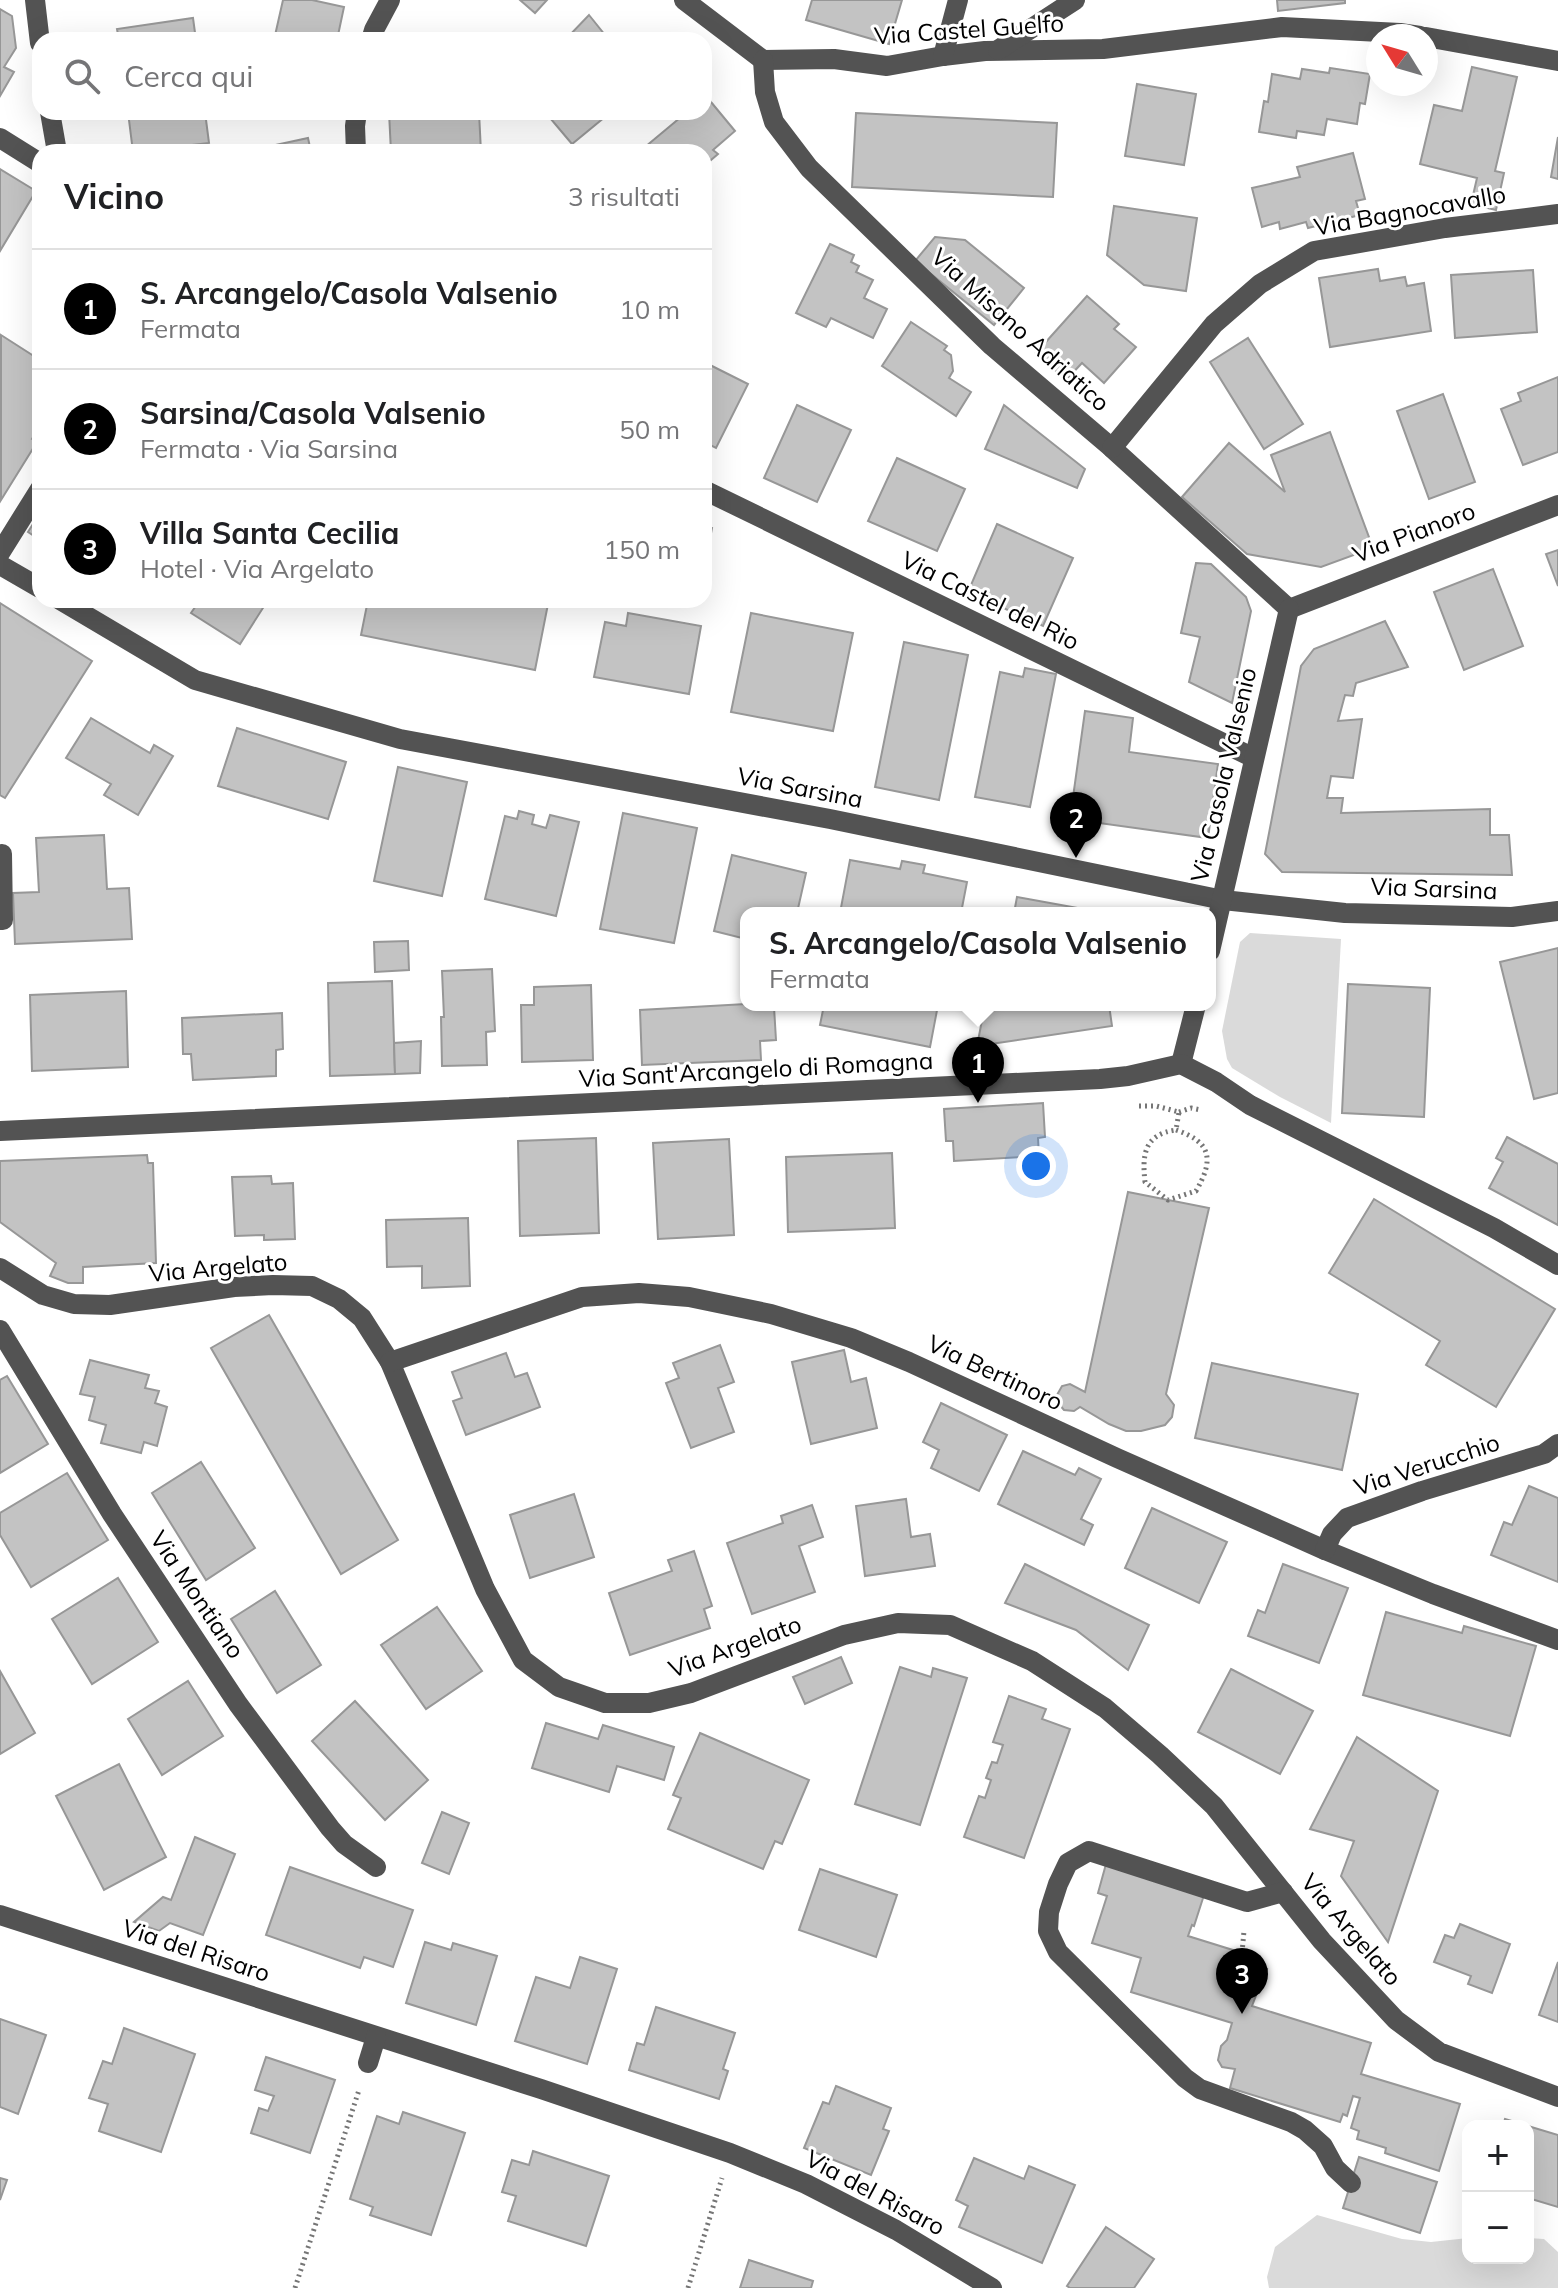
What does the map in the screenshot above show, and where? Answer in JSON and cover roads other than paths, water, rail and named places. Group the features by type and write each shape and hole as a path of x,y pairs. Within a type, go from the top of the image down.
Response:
{"street":[{"path":"35,0 39,32"},
{"path":"373,32 390,0"},
{"path":"684,0 763,60"},
{"path":"943,56 958,0"},
{"path":"998,50 1075,0"},
{"name":"Via Castel Guelfo","path":"763,60 834,59 887,66 998,50 1103,49 1282,27 1366,31"},
{"path":"1438,39 1558,61"},
{"name":"Via Misano Adriatico","path":"763,60 765,92 774,122 809,168 992,346 1112,448 1289,609"},
{"path":"51,120 56,144"},
{"path":"356,120 356,144"},
{"path":"0,138 32,158"},
{"name":"Via Bagnocavallo","path":"1112,448 1214,324 1260,284 1314,251 1445,228 1558,214"},
{"name":"Via Castel del Rio","path":"712,494 1254,758"},
{"path":"0,553 32,502"},
{"name":"Via Pianoro","path":"1289,609 1558,505"},
{"path":"0,565 32,583"},
{"name":"Via Sarsina","path":"74,608 195,680 400,739 830,819 1223,900 1345,913 1512,917 1558,911"},
{"name":"Via Casola Valsenio","path":"1216,927 1289,609"},
{"path":"0,920 3,920 2,854"},
{"path":"1194,1011 1181,1064 1216,1082 1250,1105 1494,1228 1558,1265"},
{"name":"Via Sant'Arcangelo di Romagna","path":"0,1131 731,1098 1128,1076 1181,1064"},
{"name":"Via Argelato","path":"0,1268 43,1295 74,1304 110,1305 247,1286 312,1286 339,1299 362,1318 390,1362 485,1589 523,1660 559,1687 605,1703 649,1703 691,1693 844,1635 898,1623 950,1625 1032,1661 1105,1708 1214,1806 1322,1941 1396,2020 1439,2052 1558,2097"},
{"name":"Via Bertinoro","path":"390,1362 582,1297 639,1293 689,1297 771,1314 851,1338 909,1362 1325,1550 1558,1640"},
{"name":"Via Montiano","path":"0,1330 112,1514 238,1704 330,1828 344,1844 376,1867"},
{"name":"Via Verucchio","path":"1325,1550 1332,1534 1347,1518 1422,1491 1544,1454 1558,1444"},
{"path":"1283,1892 1247,1902 1089,1851 1068,1863 1049,1912 1048,1931 1058,1952 1185,2078 1200,2089 1305,2130 1323,2146 1335,2168 1351,2183"},
{"name":"Via del Risaro","path":"0,1915 730,2153 806,2184 896,2230 992,2288"},
{"path":"368,2063 376,2037"}],"place":[{"name":"Sarsina/Casola Valsenio","path":"1076,858"},
{"name":"S. Arcangelo/Casola Valsenio","path":"978,1103"},
{"name":"Villa Santa Cecilia","path":"1242,2014"}]}
